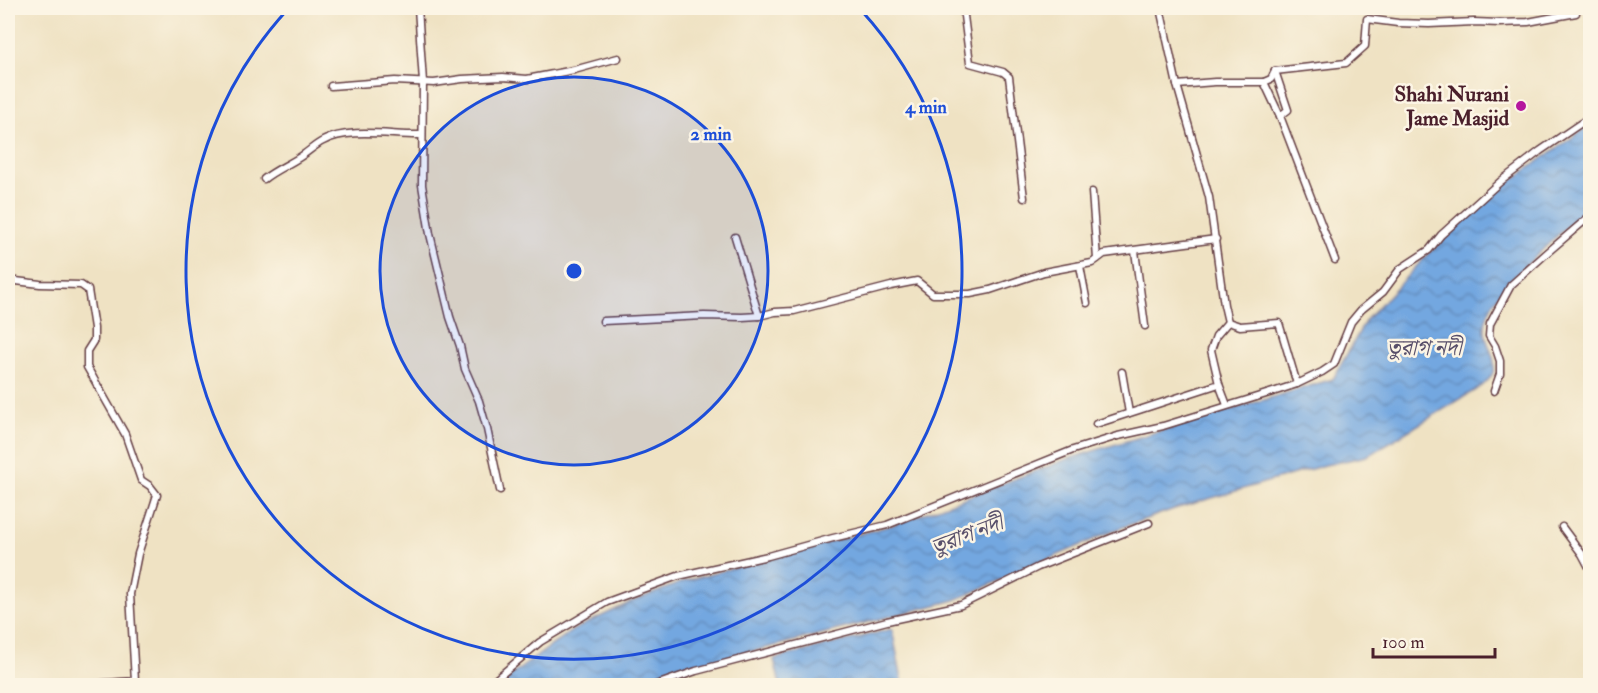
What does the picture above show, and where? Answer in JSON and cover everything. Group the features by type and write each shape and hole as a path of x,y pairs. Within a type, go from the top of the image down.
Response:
{"street":[{"path":"418,8 423,82 422,185 432,245 465,369 479,401 487,429 500,490"},
{"path":"963,8 970,63 1003,72 1009,77 1024,198"},
{"path":"1160,8 1177,86 1209,197 1228,322"},
{"path":"1275,71 1346,63 1365,46 1367,20 1429,24 1528,22 1576,14 1573,8"},
{"path":"332,86 395,81 434,83 503,77 527,79 618,58"},
{"path":"1177,86 1215,82 1264,82 1271,79 1275,71"},
{"path":"1275,71 1288,110 1280,116"},
{"path":"1264,82 1280,116 1335,260"},
{"path":"490,686 540,642 607,602 678,576 739,563 887,525 1073,450 1118,436 1163,426 1297,384 1322,372 1334,364 1351,322 1361,310 1383,292 1400,269 1429,250 1441,235 1501,181 1590,117"},
{"path":"264,179 302,157 324,140 363,133 422,135"},
{"path":"1092,192 1097,259"},
{"path":"1494,390 1500,374 1500,361 1489,336 1490,324 1511,285 1590,216"},
{"path":"735,237 759,316"},
{"path":"603,321 759,316 794,311 917,281 933,294 970,294 990,290 1044,272 1092,263 1104,254 1216,239"},
{"path":"1135,251 1145,326"},
{"path":"1080,266 1087,303"},
{"path":"8,280 40,284 81,285 88,290 94,340 87,351 87,367 125,434 141,480 157,495 138,554 130,594 136,679 133,682 63,686"},
{"path":"1228,322 1240,326 1279,323 1297,384"},
{"path":"1227,405 1219,384 1211,350 1216,336 1228,322"},
{"path":"1122,372 1130,413"},
{"path":"1096,424 1219,384"},
{"path":"652,686 696,670 886,621 961,605 1038,567 1149,523"},
{"path":"1562,527 1590,569"}],"water":[{"name":"তুরাগ নদী","path":"1590,125 1590,207 1515,276 1492,306 1485,325 1494,361 1491,377 1482,386 1367,456 1325,465 1174,509 1120,528 955,600 715,661 671,673 642,685 504,686 510,676 573,630 631,602 685,581 893,525 1070,458 1333,379 1366,320 1429,253 1499,189"},
{"path":"892,629 903,685 780,685 774,659"}],"place":[{"name":"Shahi Nurani Jame Masjid","path":"1521,106"}]}
